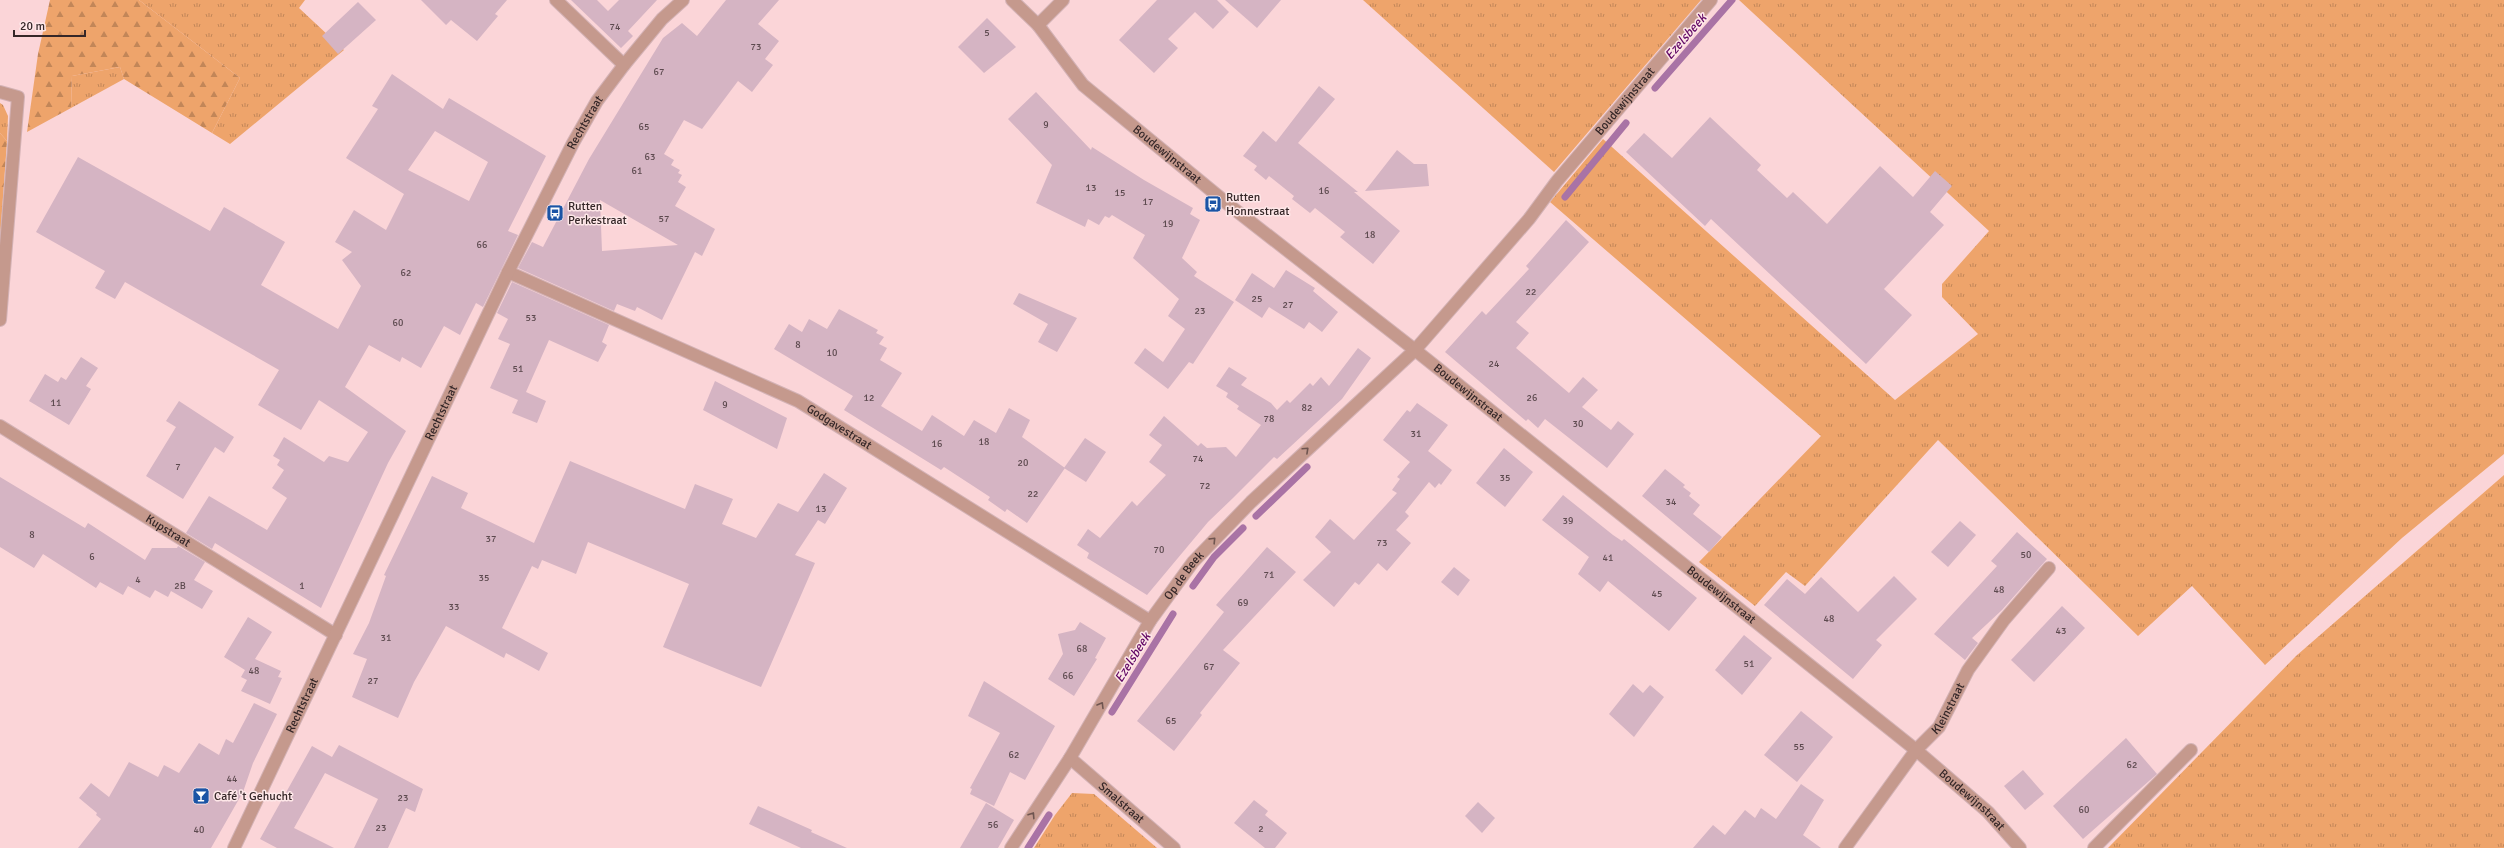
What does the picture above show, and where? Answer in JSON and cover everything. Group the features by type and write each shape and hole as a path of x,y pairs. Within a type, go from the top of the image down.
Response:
{"street":[{"path":"556,0 624,65"},
{"name":"Rechtstraat","path":"234,848 508,272 573,143 597,101 624,65 662,19 683,0"},
{"name":"Boudewijnstraat","path":"1012,0 1038,25 1083,85 1229,205 1415,350 1916,750 1988,812 2020,848"},
{"path":"1038,25 1063,0"},
{"name":"Boudewijnstraat","path":"1415,350 1529,219 1557,181 1711,0"},
{"path":"0,92 18,97 0,320"},
{"name":"Godgavestraat","path":"508,272 798,401 1150,621"},
{"name":"Op de Beek","path":"1011,848 1070,758 1150,621 1192,562 1250,502 1415,350"},
{"name":"Kupstraat","path":"0,426 336,635"},
{"name":"Kleinstraat","path":"1845,848 1916,750 1939,727 1968,670 2004,620 2049,568"},
{"path":"2094,848 2191,750"},
{"name":"Smalstraat","path":"1070,758 1174,848"}],"green space":[{"path":"50,0 139,0 240,78 212,133 124,79 120,67 72,76 71,108 27,132 38,54"},
{"path":"139,0 305,0 299,8 344,50 230,144 212,133 240,78"},
{"path":"1363,0 1701,0 1554,172"},
{"path":"1739,0 2504,0 2504,454 2402,538 2265,665 2192,586 2138,636 1938,440 1805,586 1786,572 1755,606 1699,562 1821,436 1550,202 1603,139 1895,400 1978,334 1942,297 1942,284 1989,231"},
{"path":"120,67 124,79 71,108 72,76"},
{"path":"0,103 3,105 8,116 7,141 0,133"},
{"path":"0,133 7,141 0,239"},
{"path":"2504,475 2504,848 2108,848 2296,656"},
{"path":"1072,793 1094,794 1157,848 1034,848 1055,815"}],"building":[{"path":"421,0 507,0 495,14 498,16 477,41 451,20 446,25"},
{"path":"571,0 597,0 608,11 619,0 657,0 628,31 633,36 621,48"},
{"path":"726,0 779,0 758,24 779,41 765,59 773,65 752,92 738,81 702,129 684,120 664,154 674,160 671,165 680,170 678,173 682,175 678,182 686,187 675,206 715,229 702,256 695,252 662,320 637,307 635,311 617,304 614,311 518,268 532,242 543,247 589,159 663,38 682,23 697,36","holes":["600,200 678,245 602,251"]},
{"path":"1157,0 1217,0 1229,12 1213,29 1195,12 1168,39 1178,48 1154,73 1119,40"},
{"path":"1225,0 1281,0 1257,28"},
{"path":"358,2 376,20 338,54 322,36"},
{"path":"987,18 1016,47 984,73 958,47"},
{"path":"392,74 443,109 449,98 546,156 508,231 518,235 483,307 476,303 460,335 444,326 421,368 402,357 400,362 369,345 345,387 406,431 388,463 321,608 215,543 212,549 186,533 209,496 267,530 287,498 272,488 284,470 277,465 280,460 273,456 284,437 324,462 329,456 348,462 368,432 319,400 301,430 258,405 279,370 125,282 115,299 95,288 105,271 36,232 78,157 210,231 224,207 285,242 261,285 338,329 361,286 342,260 352,252 335,242 354,210 386,230 404,194 346,158 378,109 372,106","holes":["435,131 488,162 469,201 408,170"]},
{"path":"1319,86 1335,99 1298,143 1358,192 1354,192 1400,231 1373,264 1340,237 1345,232 1315,208 1310,213 1292,199 1294,196 1269,176 1266,180 1254,170 1257,166 1243,156 1263,131 1276,142"},
{"path":"1036,92 1091,150 1092,147 1144,180 1193,208 1190,214 1200,220 1182,258 1197,272 1194,276 1234,302 1193,364 1189,362 1168,389 1134,363 1145,348 1163,362 1185,329 1168,316 1179,299 1133,258 1145,235 1112,215 1109,218 1105,216 1099,225 1088,219 1085,227 1036,203 1052,165 1008,119"},
{"path":"1710,117 1761,165 1757,170 1787,198 1793,192 1827,224 1880,166 1913,197 1935,171 1952,186 1930,212 1944,225 1884,289 1912,315 1866,364 1711,219 1705,226 1626,152 1644,133 1672,158"},
{"path":"1397,150 1414,164 1427,164 1429,186 1365,191"},
{"path":"1566,220 1589,242 1516,322 1529,333 1516,348 1569,393 1583,377 1598,390 1582,407 1611,430 1618,421 1634,434 1607,468 1545,419 1538,428 1528,419 1526,421 1445,352 1482,311 1486,315 1529,269 1526,266"},
{"path":"1286,270 1315,288 1313,291 1338,312 1322,332 1309,322 1304,329 1269,307 1262,318 1235,300 1252,273 1274,288"},
{"path":"512,282 609,325 602,342 607,345 598,362 549,340 526,392 546,401 537,423 512,413 518,400 490,388 510,344 498,339 508,319 497,313"},
{"path":"1019,293 1077,318 1057,352 1038,342 1048,324 1013,304"},
{"path":"839,309 878,330 876,333 884,337 879,344 887,348 880,360 902,373 881,406 922,431 932,415 964,436 974,420 996,433 1009,408 1030,420 1022,437 1065,468 1027,523 1007,509 1005,512 988,500 990,497 944,467 941,470 844,410 853,396 774,349 789,324 802,332 809,319 827,329"},
{"path":"1358,348 1371,358 1342,399 1277,459 1274,457 1208,522 1147,595 1087,558 1089,553 1077,545 1088,529 1100,538 1132,501 1137,506 1166,475 1149,462 1162,445 1149,435 1164,416 1198,446 1201,443 1207,448 1226,447 1236,457 1261,425 1237,409 1239,406 1226,397 1228,393 1216,386 1229,367 1247,378 1241,385 1271,403 1277,410 1287,400 1290,403 1310,383 1313,386 1321,377 1329,386"},
{"path":"81,357 98,368 86,386 91,389 69,425 29,401 45,374 58,382 61,377 66,380"},
{"path":"715,381 787,418 777,449 703,410"},
{"path":"179,401 234,437 224,453 215,447 183,499 146,476 176,427 166,421"},
{"path":"1417,403 1448,425 1428,451 1452,470 1441,485 1439,483 1435,488 1429,482 1405,512 1409,516 1396,530 1411,543 1387,571 1378,563 1359,585 1355,582 1334,607 1303,580 1331,552 1315,537 1330,519 1354,540 1397,493 1392,490 1400,479 1397,477 1410,462 1383,440 1407,410 1410,412"},
{"path":"1085,438 1106,452 1086,482 1064,468"},
{"path":"1504,448 1533,472 1505,507 1476,483"},
{"path":"570,461 685,509 695,484 733,499 722,524 756,538 778,503 798,512 824,473 847,488 825,524 818,520 795,555 815,563 761,687 663,647 689,584 588,542 576,574 542,560 538,569 532,566 502,628 548,653 539,671 506,653 504,658 446,626 414,682 398,718 352,697 367,659 353,654 369,623 386,576 384,575 432,476 468,493 461,508 534,543"},
{"path":"1665,469 1685,485 1683,487 1691,493 1689,496 1700,505 1693,514 1722,537 1709,552 1642,496"},
{"path":"0,477 85,528 88,523 145,560 152,548 177,548 178,546 205,562 194,580 213,591 202,609 171,591 168,597 155,590 150,598 128,586 123,595 100,582 96,588 43,554 34,568 0,547"},
{"path":"1563,495 1613,535 1622,541 1624,539 1697,598 1669,631 1608,581 1600,592 1578,574 1589,557 1542,520"},
{"path":"1960,521 1976,535 1948,567 1931,552"},
{"path":"2017,532 2047,559 2002,610 1972,638 1978,643 1965,660 1934,634 1997,566 1991,561"},
{"path":"1267,547 1296,572 1223,650 1240,663 1200,713 1202,715 1174,751 1137,721 1224,612 1216,605"},
{"path":"1454,567 1470,580 1458,596 1441,582"},
{"path":"1894,576 1917,599 1876,640 1882,645 1853,679 1764,605 1787,579 1805,594 1821,577 1858,612"},
{"path":"2062,606 2085,628 2034,682 2011,660"},
{"path":"248,617 272,632 255,659 281,671 278,677 282,678 270,704 241,691 247,680 241,677 245,670 224,657"},
{"path":"1080,622 1106,638 1095,658 1097,659 1074,696 1048,679 1063,654 1058,634 1075,630"},
{"path":"1744,635 1772,658 1742,695 1715,670"},
{"path":"984,681 1055,726 1025,780 1010,772 994,806 970,794 972,789 970,788 1000,733 968,716"},
{"path":"1633,684 1643,693 1650,685 1664,697 1634,737 1609,714"},
{"path":"254,703 277,714 253,763 243,792 211,848 78,848 101,819 96,815 97,813 79,798 91,783 109,797 129,762 158,777 164,765 179,773 199,743 219,755 226,739 233,743"},
{"path":"1801,711 1833,737 1797,782 1764,755"},
{"path":"2126,738 2157,774 2083,839 2053,806"},
{"path":"339,745 423,789 415,812 406,808 388,848 354,848 378,799 325,773 294,828 334,848 277,848 260,839 312,746 332,757"},
{"path":"2023,770 2044,794 2025,810 2004,786"},
{"path":"1801,784 1824,800 1803,835 1821,848 1693,848 1713,825 1725,835 1745,810 1755,818 1761,808 1776,819"},
{"path":"1254,800 1268,811 1265,815 1287,833 1275,848 1265,848 1234,823"},
{"path":"1478,802 1495,818 1482,833 1465,816"},
{"path":"986,803 1014,820 998,848 960,848"},
{"path":"758,806 812,830 811,832 847,848 801,848 749,824"}],"waterway":[{"name":"Ezelsbeek","path":"1655,88 1732,0"},
{"name":"Ezelsbeek","path":"1565,197 1626,123"},
{"name":"Ezelsbeek","path":"1256,516 1307,467"},
{"name":"Ezelsbeek","path":"1193,586 1214,557 1243,528"},
{"name":"Ezelsbeek","path":"1112,712 1173,614"},
{"name":"Ezelsbeek","path":"1028,848 1049,815"}],"place":[{"name":"Rutten Honnestraat","path":"1213,204"},
{"name":"Rutten Perkestraat","path":"555,213"},
{"name":"Café 't Gehucht","path":"201,796"}]}
